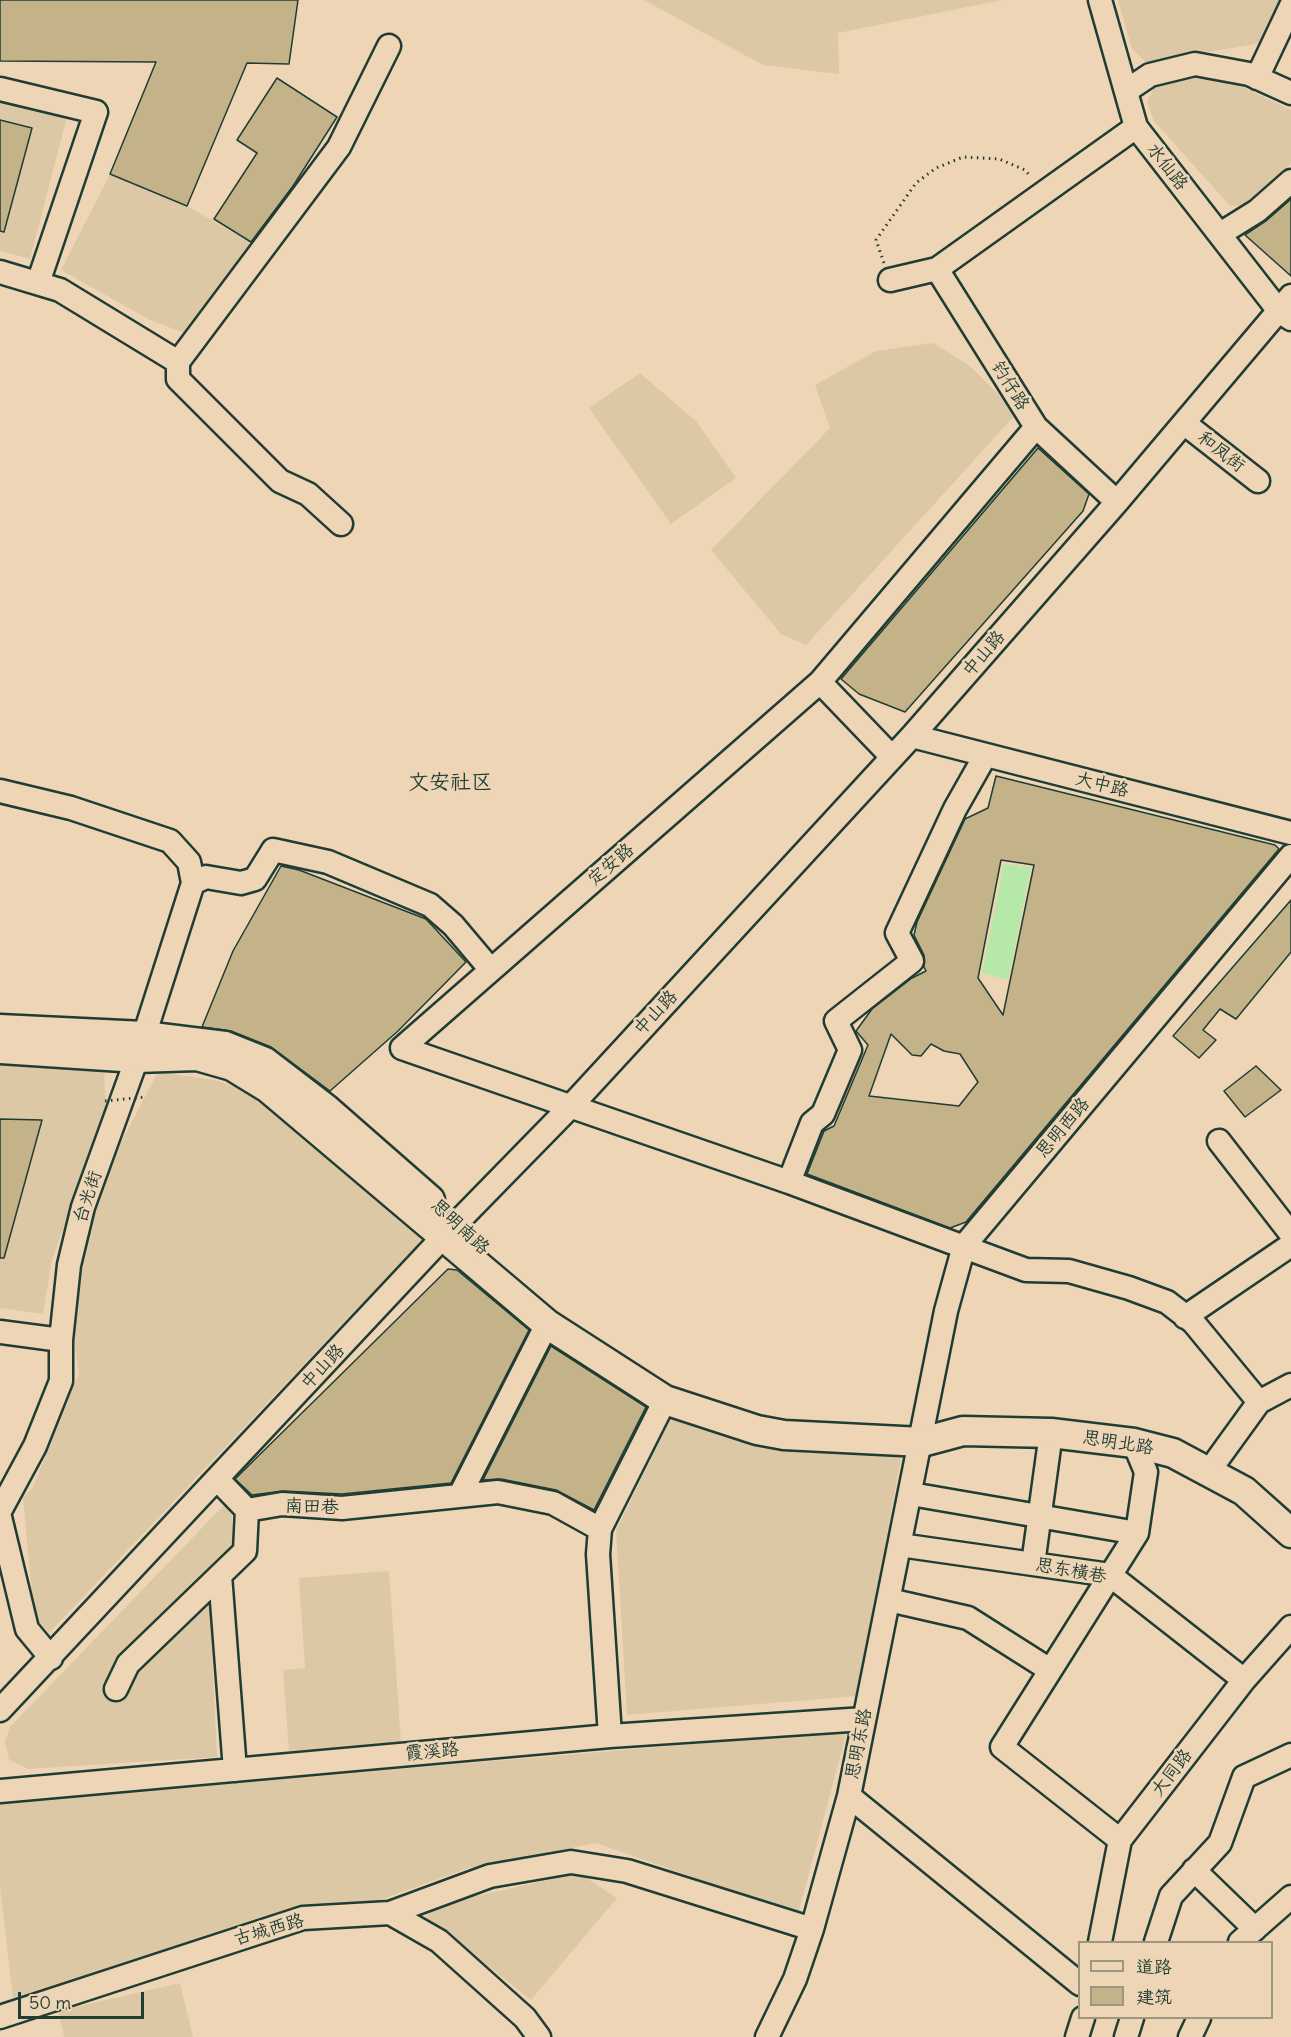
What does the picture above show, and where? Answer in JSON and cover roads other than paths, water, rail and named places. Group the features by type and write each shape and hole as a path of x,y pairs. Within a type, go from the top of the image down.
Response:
{"main road":[{"name":"思明南路","path":"0,1029 141,1047"},
{"name":"思明南路","path":"0,1049 225,1046 265,1062 325,1108 547,1324 665,1400 757,1430 784,1435 923,1433"},
{"name":"思明南路","path":"451,1230 497,1262 560,1314 661,1385 724,1407 789,1423 923,1433"},
{"name":"思明北路","path":"923,1433 974,1418 1102,1426 1191,1446 1274,1498 1291,1515"},
{"name":"思明北路","path":"923,1433 963,1431 1051,1433 1134,1443 1173,1453 1244,1491 1291,1533"}],"street":[{"name":"水仙路","path":"1100,0 1136,127 1220,234 1287,309"},
{"path":"1257,78 1291,6"},
{"path":"341,524 308,494 280,481 178,379 178,362 339,147 389,46"},
{"path":"1126,91 1150,75 1195,64 1257,78 1291,93"},
{"path":"0,89 96,112 38,283"},
{"path":"890,280 937,269 1136,127"},
{"path":"1220,234 1257,211 1291,181"},
{"name":"钓仔路","path":"820,682 1036,427 937,269"},
{"path":"0,272 60,290 178,362"},
{"name":"中山路","path":"0,1710 451,1230 571,1106 912,736 1184,423 1287,309"},
{"name":"和凤街","path":"1184,423 1258,481"},
{"path":"1036,427 1117,502"},
{"path":"820,682 892,757"},
{"name":"定安路","path":"571,1106 402,1048 820,682"},
{"name":"大中路","path":"912,736 1291,832"},
{"path":"789,1182 812,1123 824,1114 850,1050 836,1021 912,961 897,933 955,809 985,756"},
{"path":"0,791 71,808 170,841 189,862 193,883 199,878 206,877 247,882 255,879 273,850 328,862 390,886 430,905 453,925 491,970"},
{"name":"思明西路","path":"923,1433 946,1311 964,1246 1291,856"},
{"name":"台光街","path":"0,1511 35,1446 61,1381 61,1340 69,1265 83,1207 141,1047 193,883"},
{"path":"571,1106 789,1182 1026,1270 1069,1271 1129,1288 1167,1302 1185,1317 1259,1402"},
{"path":"1219,1141 1291,1234"},
{"path":"1185,1317 1291,1245"},
{"path":"460,1495 547,1324"},
{"path":"0,1332 61,1340"},
{"path":"1216,1460 1259,1402 1291,1385"},
{"path":"610,1736 598,1554 600,1529 665,1400"},
{"name":"思明东路","path":"767,2037 795,1979 812,1929 849,1796 923,1433"},
{"path":"1033,1564 1051,1433"},
{"path":"1120,1840 1002,1747 1137,1533 1146,1472 1134,1443"},
{"path":"116,1689 128,1664 245,1551 247,1510 218,1480"},
{"name":"南田巷","path":"247,1510 282,1504 342,1509 498,1492 553,1503 600,1529"},
{"path":"911,1494 1137,1533"},
{"path":"0,1517 27,1629 51,1658"},
{"name":"思东横巷","path":"900,1545 1110,1575 1244,1680"},
{"path":"220,1575 235,1770"},
{"path":"889,1600 968,1618 1050,1670"},
{"name":"大同路","path":"1100,1941 1120,1840 1244,1680 1288,1635"},
{"name":"霞溪路","path":"0,1791 610,1736 864,1719"},
{"path":"1156,1941 1171,1896 1220,1843 1244,1777 1291,1755"},
{"path":"849,1796 1078,1982"},
{"name":"古城西路","path":"0,2017 303,1918 390,1913 490,1876 571,1862 627,1871 812,1929"},
{"path":"1194,1870 1247,1936 1291,1897"},
{"path":"390,1913 440,1941 525,2018 539,2037"},
{"path":"1077,2037 1083,2019"},
{"path":"1126,2037 1132,2019"},
{"path":"1191,2037 1199,2019"}],"district":[{"name":"文安社区","path":"450,783"}]}
